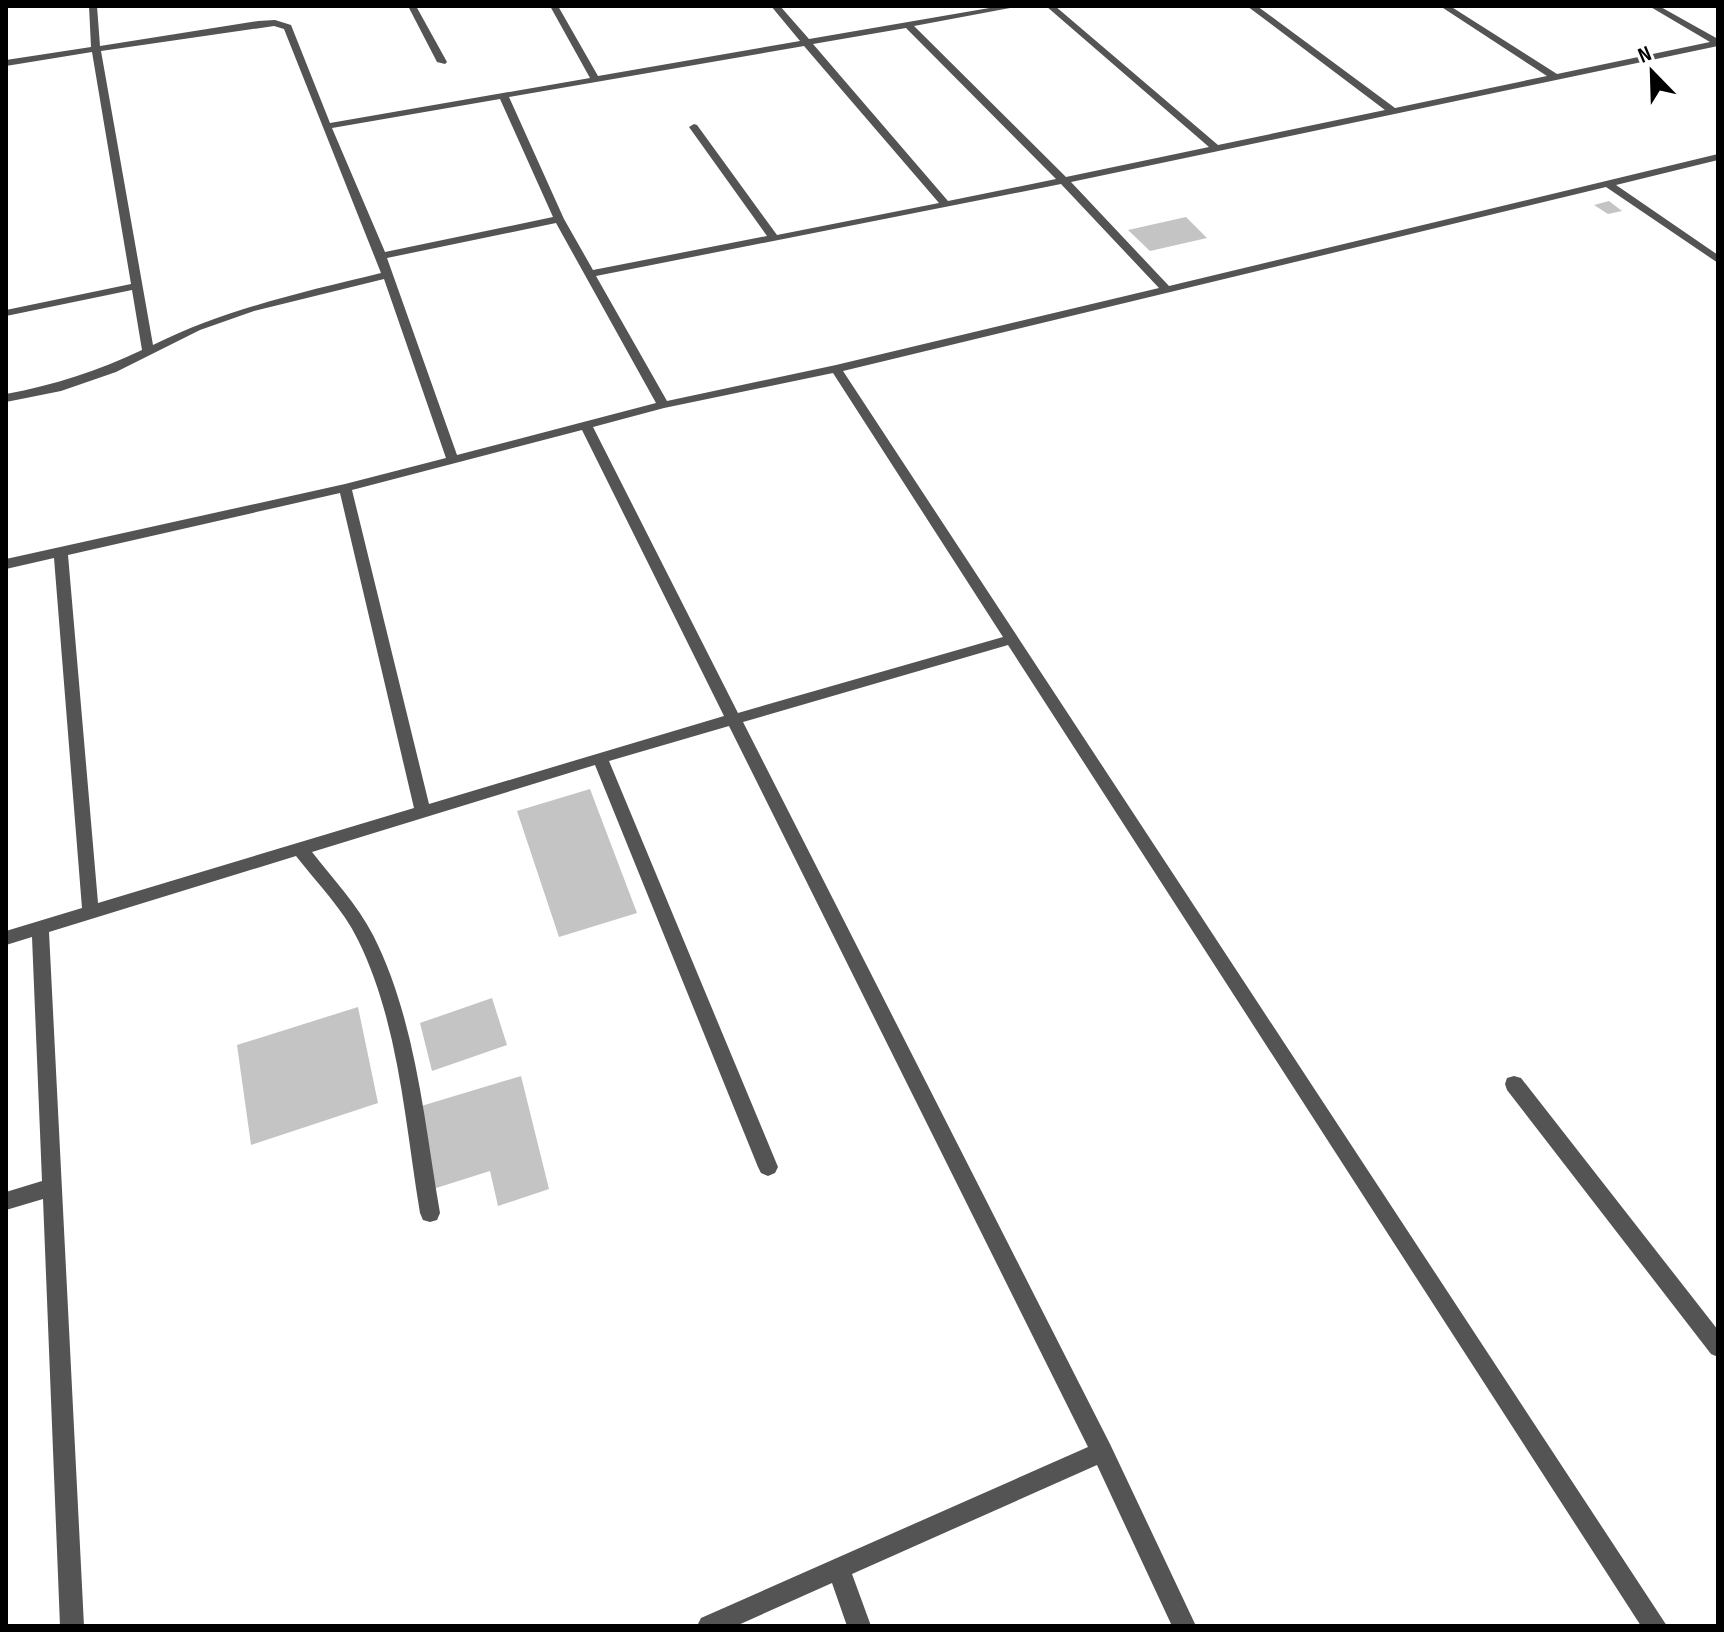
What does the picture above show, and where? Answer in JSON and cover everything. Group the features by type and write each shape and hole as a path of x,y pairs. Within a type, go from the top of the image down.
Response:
{"street":[{"path":"93,6 96,48 148,350"},
{"path":"412,6 442,62"},
{"path":"554,6 596,80"},
{"path":"775,6 946,205"},
{"path":"328,126 908,25 971,9 1016,6"},
{"path":"1050,6 1217,149"},
{"path":"1251,6 1393,111"},
{"path":"1444,6 1557,78"},
{"path":"1653,6 1718,43"},
{"path":"6,63 258,24 275,23 288,27 381,256 453,460"},
{"path":"908,25 1064,181 1166,289"},
{"path":"590,274 1064,181 1718,43"},
{"path":"504,96 559,219 663,405"},
{"path":"694,127 774,238"},
{"path":"6,564 345,488 663,405 836,369 1717,159"},
{"path":"1608,184 1718,260"},
{"path":"381,256 559,219"},
{"path":"6,398 57,388 112,369 196,328 250,309 387,275"},
{"path":"6,313 137,286"},
{"path":"836,369 1655,1626"},
{"path":"586,426 1102,1452 1184,1626"},
{"path":"345,488 423,811"},
{"path":"61,554 91,914"},
{"path":"6,938 600,758 1012,639"},
{"path":"600,758 768,1167"},
{"path":"300,849 366,937 383,981 396,1032 430,1213"},
{"path":"40,928 72,1626"},
{"path":"1514,1084 1718,1347"},
{"path":"6,1201 51,1187"},
{"path":"709,1626 1102,1452"},
{"path":"839,1570 859,1626"}],"building":[{"path":"1609,201 1622,211 1608,214 1594,205"},
{"path":"1186,217 1207,238 1150,251 1128,230"},
{"path":"590,789 637,913 559,937 517,811"},
{"path":"492,998 507,1045 432,1071 420,1023"},
{"path":"358,1007 378,1103 251,1145 237,1045"},
{"path":"521,1076 549,1189 498,1206 490,1171 433,1189 418,1107"}]}
